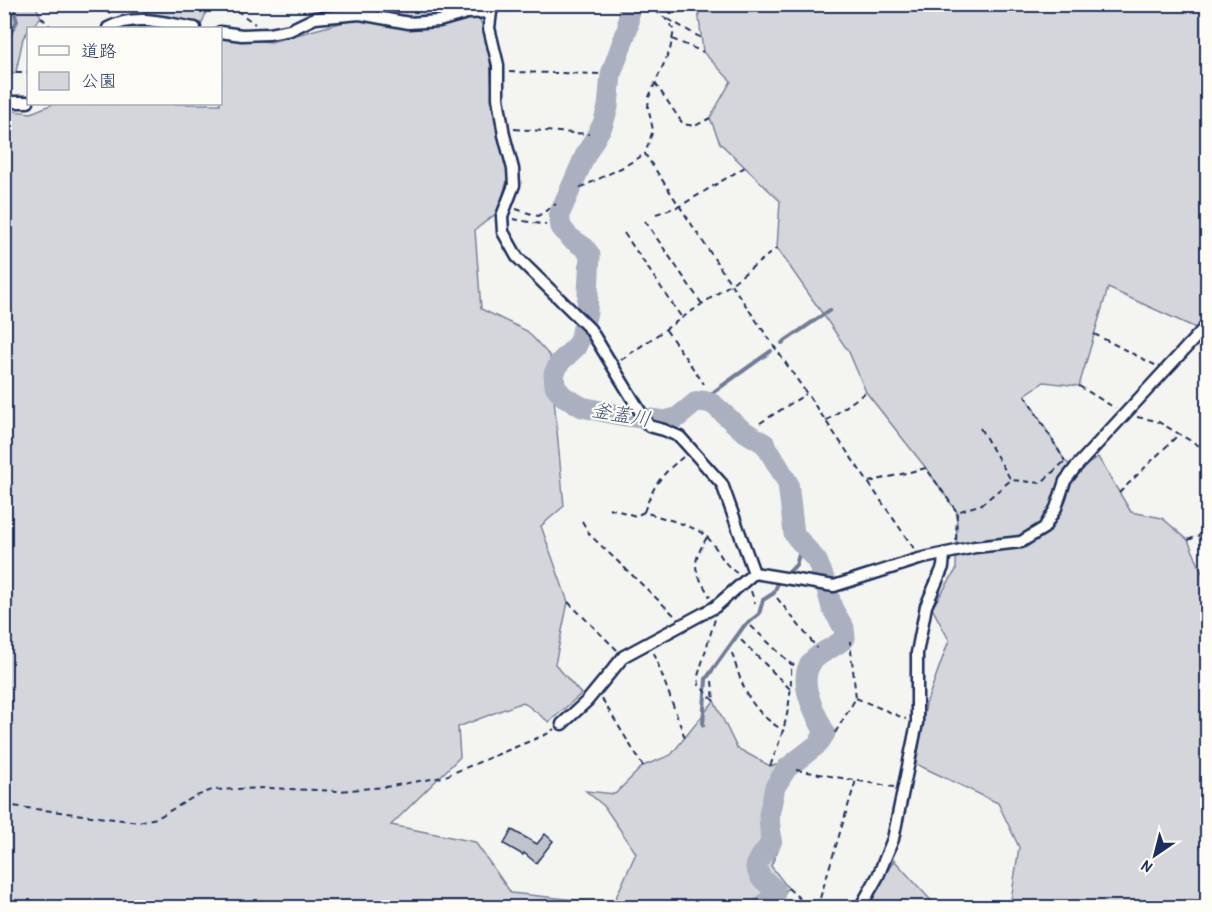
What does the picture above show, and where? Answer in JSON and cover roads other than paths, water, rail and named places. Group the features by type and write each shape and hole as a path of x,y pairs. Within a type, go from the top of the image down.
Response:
{"street":[{"path":"222,32 242,35 269,34 290,30 315,18 360,14 409,23 439,21 493,8 489,28 498,65 498,98 513,169 514,185 502,217 503,232 517,257 590,329 649,426 664,429 680,437 722,484 751,576"},
{"path":"110,27 123,21 139,20 188,27"},
{"path":"4,102 27,102"},
{"path":"562,724 587,701 624,656 715,607 751,576 834,586 919,559 1021,542 1044,528 1056,508 1065,482 1075,468 1208,324"},
{"path":"860,908 878,876 893,839 917,723 917,653 926,606 950,553"}],"waterway":[{"path":"4,39 9,36 17,21 14,4"},
{"path":"428,4 438,6 442,4"},
{"name":"釜蓋川","path":"629,4 628,27 611,74 608,107 603,124 585,156 559,215 561,227 590,255 587,312 581,336 576,347 560,362 554,374 555,386 563,396 582,407 619,415 666,421 678,417 695,403 703,401 713,404 742,430 765,444 788,483 794,534 817,561 832,608 844,628 845,638 818,656 810,664 807,673 808,694 825,733 818,744 787,768 775,787 769,815 771,843 757,862 756,868 761,878 775,890 775,894 761,908"},
{"path":"782,343 830,310"},
{"path":"703,401 771,351"},
{"path":"703,725 706,679 744,626 759,614 763,600 774,593 778,583 796,565 802,544"}]}
